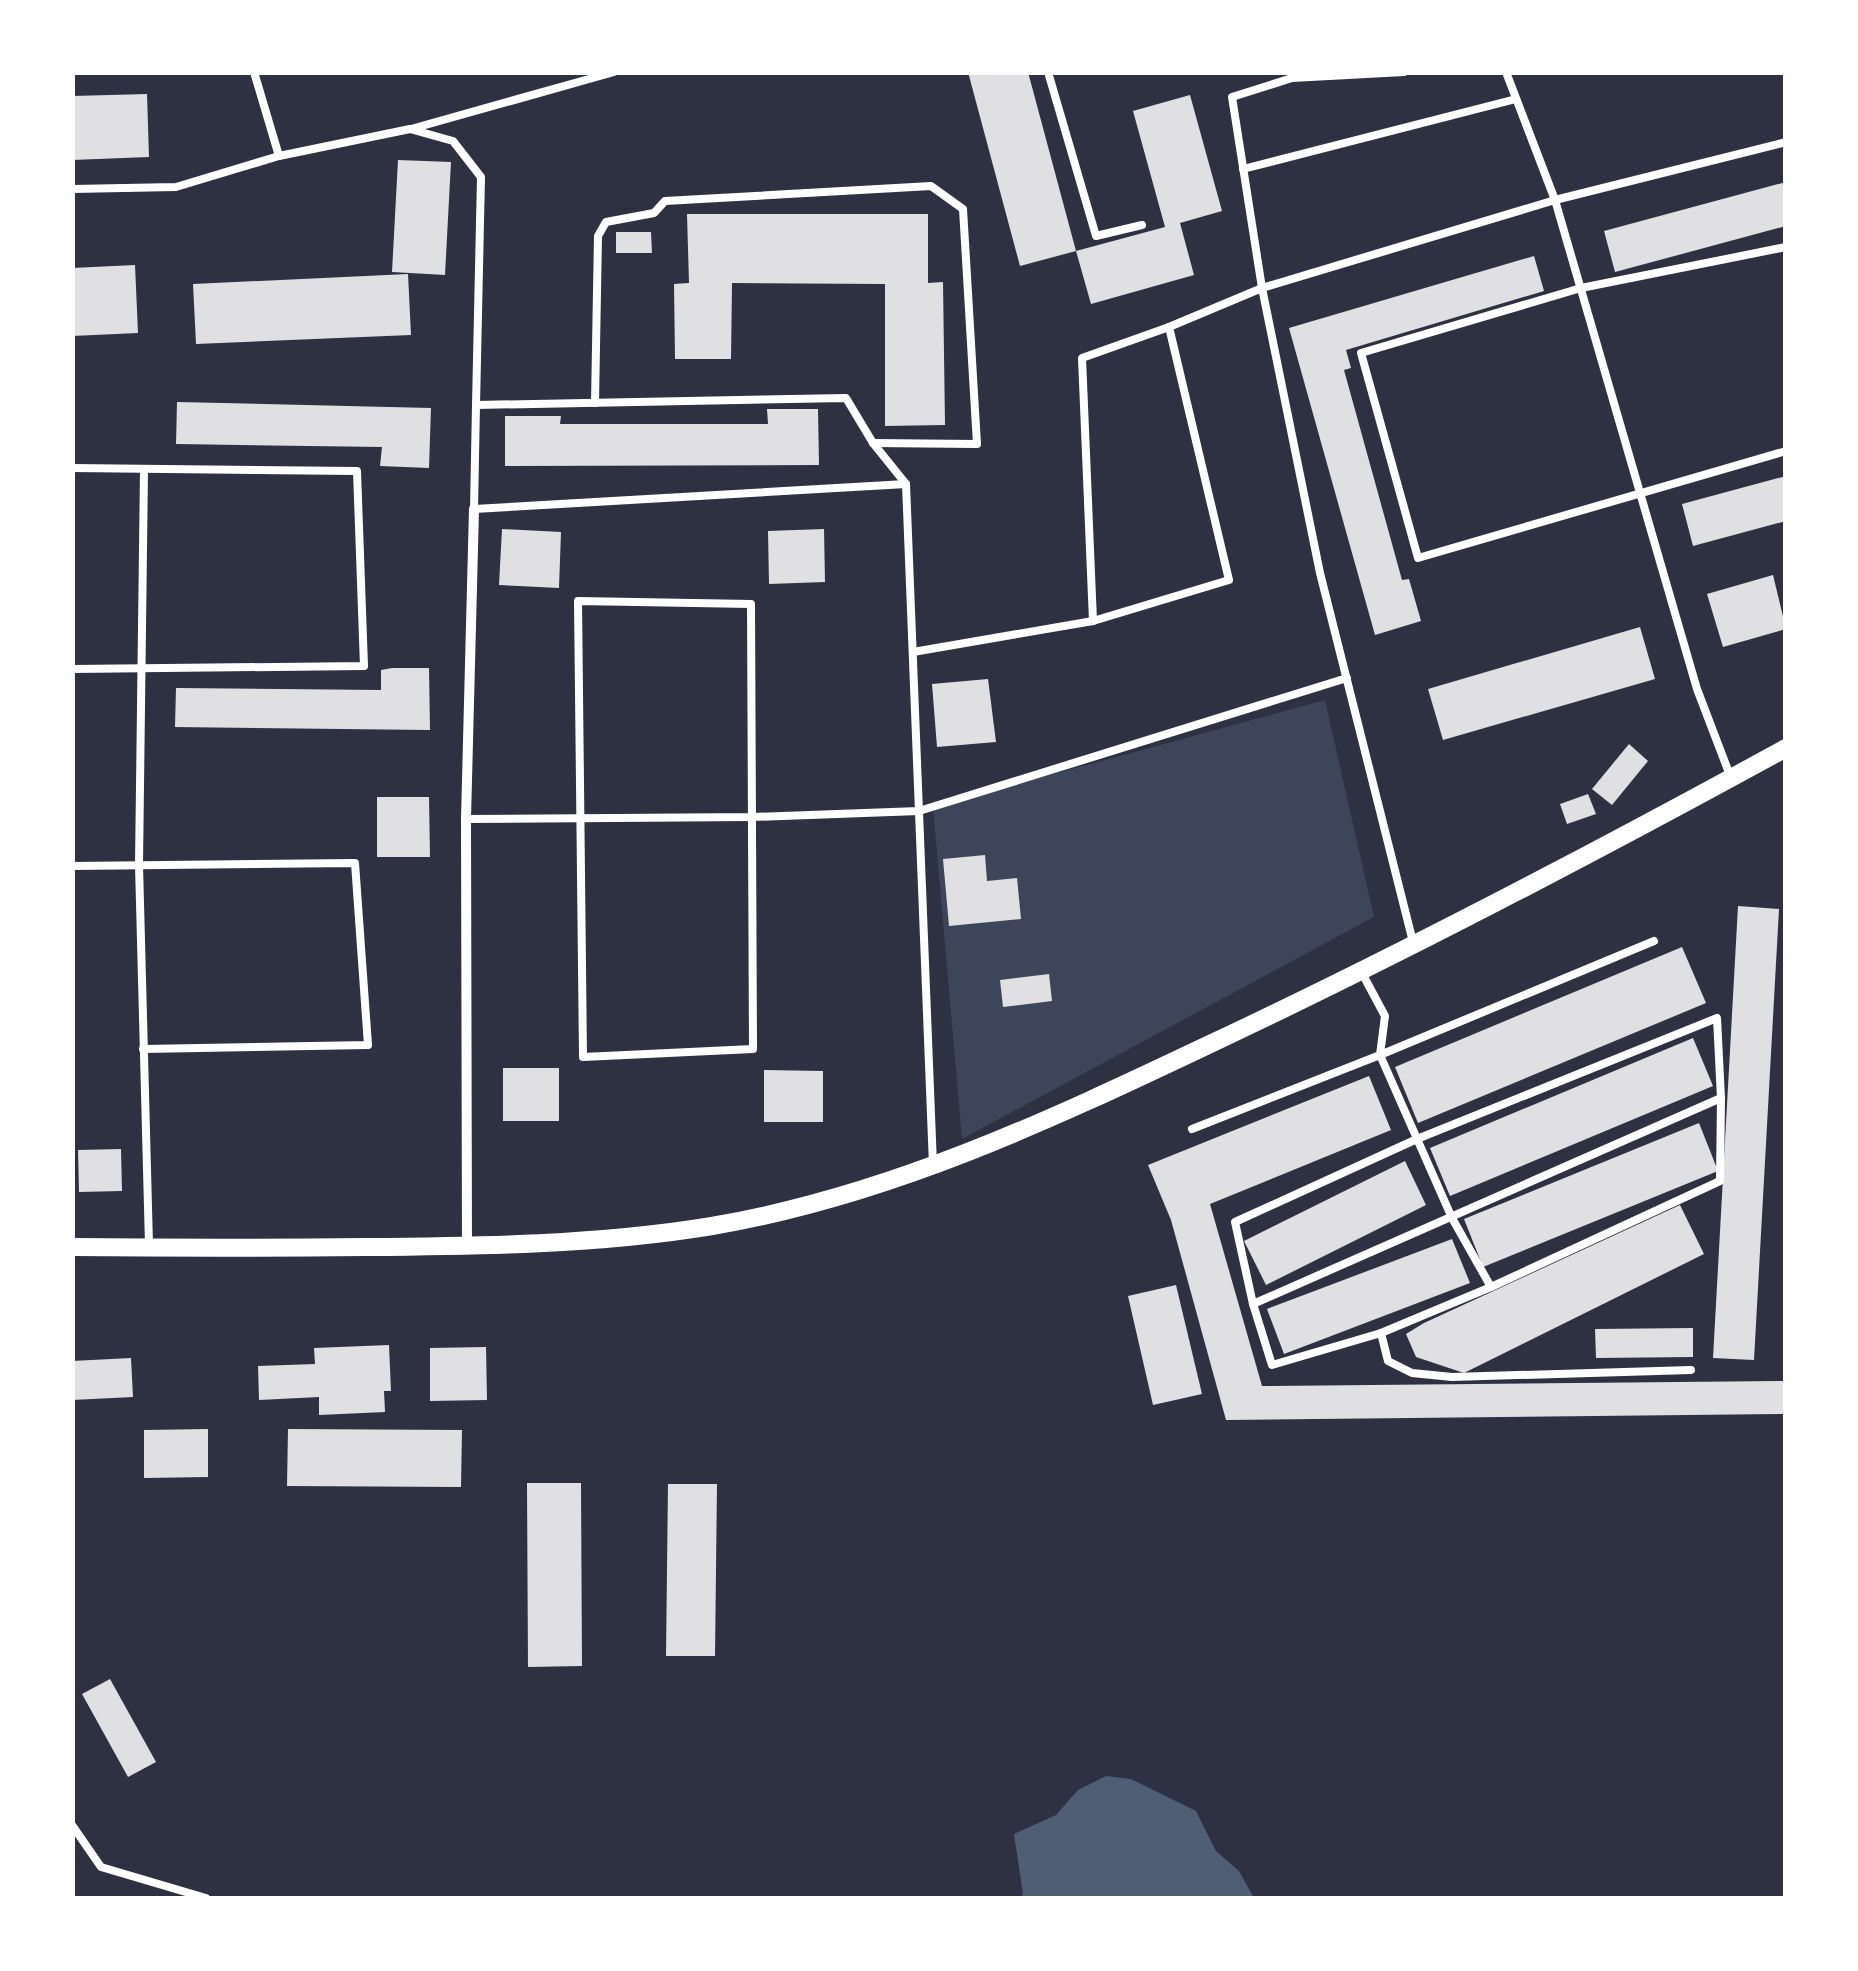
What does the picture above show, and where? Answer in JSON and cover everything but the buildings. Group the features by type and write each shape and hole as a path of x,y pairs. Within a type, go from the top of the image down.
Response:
{"street":[{"path":"467,1246 466,818 474,509"},
{"path":"72,1248 467,1246 626,1238 716,1225 830,1199 933,1168 1035,1127 1362,973 1786,748"}],"lane":[{"path":"254,72 279,156"},
{"path":"72,188 176,187 279,156 410,129 614,72"},
{"path":"1048,72 1096,236 1142,225"},
{"path":"1404,72 1291,75 1232,97 1262,288 1320,573 1414,946"},
{"path":"1506,72 1556,200 1697,688 1731,778"},
{"path":"1243,169 1516,99"},
{"path":"410,129 453,140 480,176 474,509 906,484"},
{"path":"1093,621 1082,358 1262,288 1556,200 1786,142"},
{"path":"596,403 598,236 606,222 654,213 665,200 931,186 963,209 978,444 872,444"},
{"path":"1786,247 1581,288 1361,353 1418,558 1786,451"},
{"path":"914,652 1093,621 1229,580 1169,327"},
{"path":"476,405 846,398 872,444 906,484 933,1168"},
{"path":"72,468 357,471 364,666 72,670"},
{"path":"144,470 139,866 150,1248"},
{"path":"578,601 750,604 753,817 753,1050 583,1057 578,601"},
{"path":"466,818 753,817 919,811 1346,678"},
{"path":"72,866 356,863 368,1045 143,1049"},
{"path":"1192,1129 1654,940"},
{"path":"1362,973 1385,1016 1380,1055 1452,1218 1491,1287"},
{"path":"1717,1018 1721,1098 1720,1181 1491,1287 1381,1333 1272,1365 1252,1304 1235,1222 1417,1139 1717,1018"},
{"path":"1252,1304 1721,1098"},
{"path":"1381,1333 1388,1362 1412,1373 1452,1377 1692,1370"},
{"path":"72,1825 101,1867 206,1898"}],"shaded area":[{"path":"1325,700 1374,917 962,1139 933,807"},
{"path":"1106,1776 1131,1779 1196,1811 1216,1851 1239,1871 1254,1898 1021,1898 1014,1834 1056,1815 1078,1790"}]}
